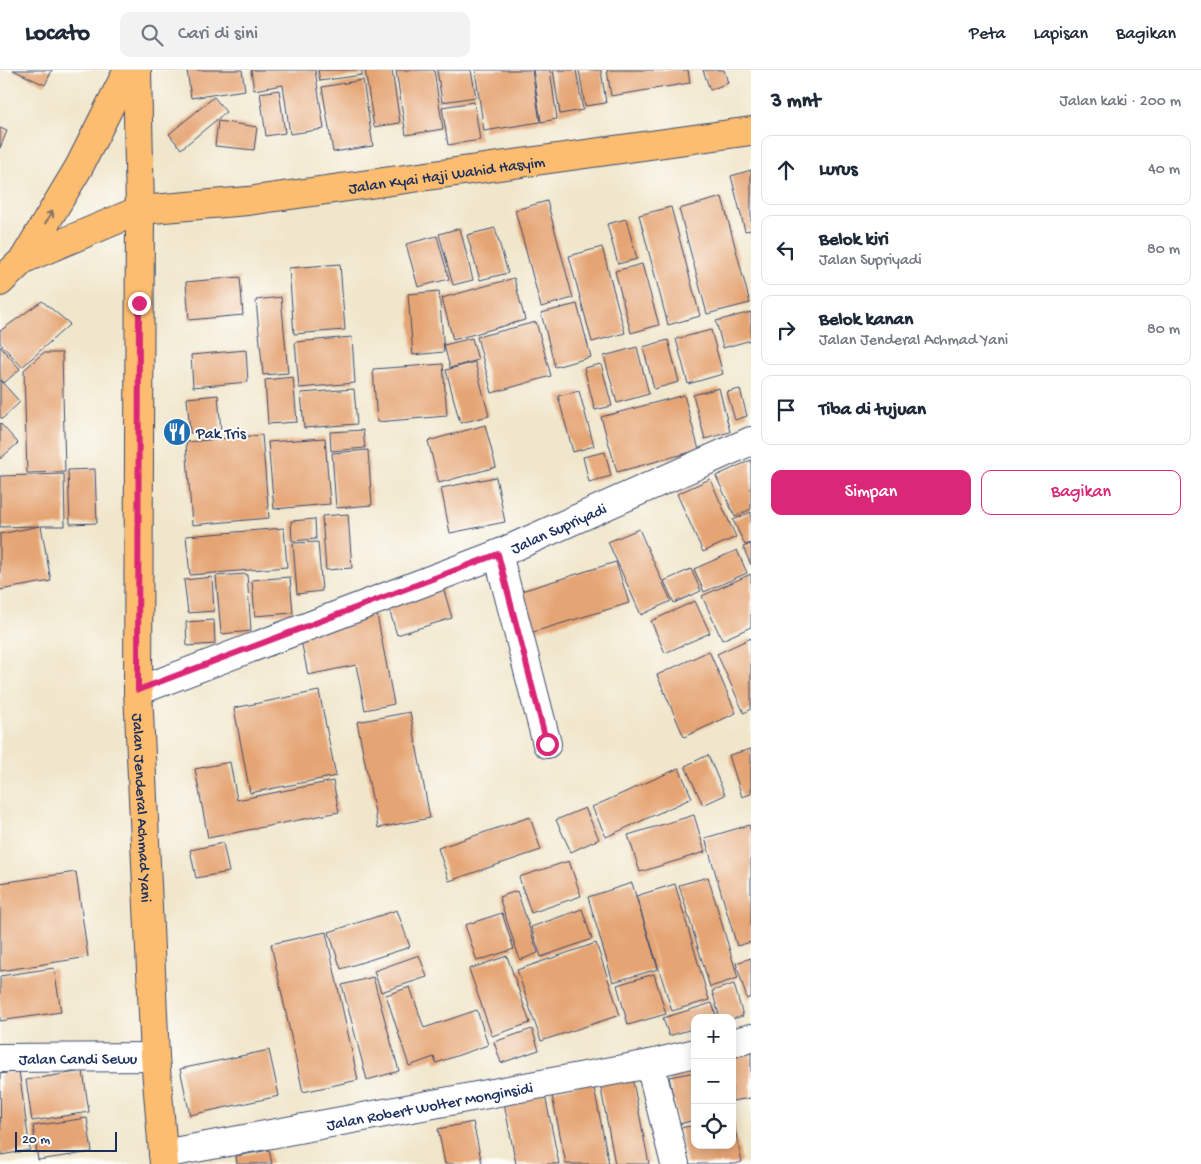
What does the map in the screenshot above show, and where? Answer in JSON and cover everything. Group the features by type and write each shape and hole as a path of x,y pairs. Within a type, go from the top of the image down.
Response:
{"main road":[{"path":"0,282 24,259 80,167 128,70"},
{"name":"Jalan Jenderal Achmad Yani","path":"136,70 140,210 138,690 155,1057 164,1159"},
{"name":"Jalan Kyai Haji Wahid Hasyim","path":"24,259 140,210 248,201 751,132"}],"street":[{"name":"Jalan Supriyadi","path":"138,690 498,554 751,441"},
{"path":"498,554 547,744"},
{"path":"736,1042 751,1038"},
{"name":"Jalan Robert Wolter Monginsidi","path":"164,1159 650,1064 691,1054"},
{"name":"Jalan Candi Sewu","path":"0,1058 155,1057"},
{"path":"650,1064 675,1164"}],"building":[{"path":"13,70 52,70 45,85"},
{"path":"187,70 242,70 245,90 191,98"},
{"path":"251,70 315,70 324,129 290,134 283,85 254,90"},
{"path":"318,70 362,70 362,75 320,81"},
{"path":"365,70 392,70 400,123 374,127"},
{"path":"396,70 434,70 443,129 406,135"},
{"path":"437,70 471,70 476,97 442,102"},
{"path":"475,70 532,70 540,122 484,131"},
{"path":"533,70 550,70 557,119 541,122"},
{"path":"553,70 576,70 583,110 560,114"},
{"path":"579,70 601,70 606,103 585,106"},
{"path":"607,70 688,70 690,83 611,96"},
{"path":"703,70 724,70 728,83 710,90"},
{"path":"363,80 373,146 333,152 322,87"},
{"path":"279,90 285,133 266,136 260,93"},
{"path":"214,97 226,112 181,149 169,134"},
{"path":"474,102 480,140 448,145 442,107"},
{"path":"218,121 257,127 254,150 215,146"},
{"path":"0,128 7,131 0,148"},
{"path":"751,170 751,230 745,231 731,176"},
{"path":"722,197 750,303 707,314 679,209"},
{"path":"547,201 573,298 541,307 515,210"},
{"path":"671,207 700,316 668,325 639,215"},
{"path":"626,219 637,259 618,264 607,224"},
{"path":"460,228 473,280 453,285 439,234"},
{"path":"495,228 508,273 480,280 467,235"},
{"path":"437,236 449,279 418,287 406,244"},
{"path":"602,247 625,333 592,342 569,256"},
{"path":"340,264 345,330 294,334 289,268"},
{"path":"642,264 659,325 631,333 615,271"},
{"path":"240,277 243,315 189,320 186,282"},
{"path":"514,278 525,320 453,340 442,298"},
{"path":"439,291 444,352 413,355 408,294"},
{"path":"281,297 288,373 263,375 256,300"},
{"path":"42,301 70,324 22,367 0,343 0,331"},
{"path":"577,304 591,357 555,367 541,313"},
{"path":"751,312 751,340 723,348 716,321"},
{"path":"536,322 551,376 492,393 477,337"},
{"path":"711,330 723,374 688,384 676,339"},
{"path":"352,337 355,383 299,388 295,342"},
{"path":"472,338 478,360 450,368 444,345"},
{"path":"668,340 679,382 654,389 643,347"},
{"path":"0,346 20,369 4,383 0,378"},
{"path":"637,347 649,394 617,403 604,356"},
{"path":"246,350 248,382 193,387 191,355"},
{"path":"43,353 62,353 65,472 27,473 24,370"},
{"path":"475,362 489,416 460,423 446,370"},
{"path":"443,364 447,416 377,422 373,369"},
{"path":"601,364 612,406 595,410 584,368"},
{"path":"293,377 297,422 268,424 265,380"},
{"path":"0,380 20,402 2,419 0,417"},
{"path":"719,388 730,432 705,439 693,395"},
{"path":"354,389 357,424 304,428 301,393"},
{"path":"740,389 747,416 735,420 727,392"},
{"path":"579,391 594,446 573,452 558,396"},
{"path":"218,395 221,431 190,433 187,398"},
{"path":"684,395 699,450 617,472 601,417"},
{"path":"0,423 18,443 0,459"},
{"path":"485,425 496,467 439,483 428,441"},
{"path":"363,430 365,448 331,451 330,432"},
{"path":"262,435 269,518 192,525 186,442"},
{"path":"325,438 330,504 274,509 268,442"},
{"path":"368,450 372,505 336,508 332,453"},
{"path":"605,452 611,476 589,482 583,457"},
{"path":"751,460 751,509 735,517 716,476"},
{"path":"95,469 97,523 70,524 68,470"},
{"path":"64,474 65,526 41,526 51,581 0,590 0,534 40,526 0,527 0,476"},
{"path":"496,477 505,522 450,533 441,488"},
{"path":"710,479 736,537 703,552 677,494"},
{"path":"751,512 751,543 745,545 733,520"},
{"path":"348,514 352,568 326,570 322,516"},
{"path":"315,519 316,539 292,541 291,521"},
{"path":"284,528 287,567 190,575 186,536"},
{"path":"639,529 671,601 641,615 608,542"},
{"path":"318,542 322,591 297,594 293,543"},
{"path":"751,544 751,565 743,547"},
{"path":"737,550 747,573 704,592 694,569"},
{"path":"616,562 629,603 530,633 518,592"},
{"path":"691,569 701,591 674,603 664,581"},
{"path":"247,574 251,631 221,634 216,576"},
{"path":"751,574 751,627 722,640 702,596"},
{"path":"212,577 214,611 188,613 184,580"},
{"path":"290,577 293,613 255,616 252,580"},
{"path":"441,580 452,618 397,635 385,596"},
{"path":"695,601 710,633 665,653 651,621"},
{"path":"377,615 394,704 365,710 356,665 308,675 299,630"},
{"path":"214,620 215,644 187,646 186,622"},
{"path":"751,638 751,709 744,713 717,654"},
{"path":"709,651 736,713 684,737 657,675"},
{"path":"319,691 336,776 250,793 234,708"},
{"path":"410,712 430,818 378,828 357,722"},
{"path":"751,749 751,794 742,797 729,755"},
{"path":"708,755 725,795 703,805 685,766"},
{"path":"230,762 237,800 333,781 339,812 208,838 195,769"},
{"path":"679,768 692,798 606,837 592,807"},
{"path":"585,808 599,839 571,852 556,820"},
{"path":"694,815 705,852 640,872 628,835"},
{"path":"530,817 541,850 449,881 438,848"},
{"path":"749,825 751,832 751,942 737,946 705,838"},
{"path":"223,843 229,872 196,878 190,850"},
{"path":"569,861 581,896 531,913 519,877"},
{"path":"76,872 88,957 0,971 0,883"},
{"path":"708,877 738,978 710,987 679,885"},
{"path":"632,883 658,969 613,982 588,897"},
{"path":"675,884 709,1000 672,1011 636,896"},
{"path":"517,891 538,953 520,960 499,897"},
{"path":"582,909 592,939 541,957 531,927"},
{"path":"397,910 410,947 341,969 329,932"},
{"path":"502,913 514,949 477,961 465,925"},
{"path":"326,932 358,1080 303,1092 271,944"},
{"path":"596,943 620,1015 541,1041 517,970"},
{"path":"419,955 427,977 381,992 374,971"},
{"path":"507,956 530,1023 492,1036 469,969"},
{"path":"751,958 751,997 747,999 736,963"},
{"path":"54,968 61,1012 0,1021 0,976"},
{"path":"654,974 666,1014 628,1025 617,985"},
{"path":"373,977 399,1071 367,1080 342,985"},
{"path":"734,984 743,1016 736,1018 736,1014 719,1014 712,991"},
{"path":"410,987 424,1028 477,1010 488,1045 436,1063 434,1057 409,1066 386,995"},
{"path":"712,1003 716,1014 691,1014 691,1029 669,1036 663,1018"},
{"path":"532,1029 539,1050 501,1063 494,1042"},
{"path":"751,1042 751,1098 736,1100 736,1059 736,1045"},
{"path":"269,1050 279,1096 190,1115 180,1069"},
{"path":"19,1071 30,1150 1,1155 0,1074"},
{"path":"83,1071 89,1112 32,1121 26,1080"},
{"path":"631,1071 649,1164 615,1164 599,1078"},
{"path":"691,1073 691,1121 679,1124 669,1077"},
{"path":"593,1082 609,1164 566,1164 551,1091"},
{"path":"544,1090 559,1164 516,1164 503,1098"},
{"path":"87,1118 92,1152 38,1160 33,1126"},
{"path":"473,1122 482,1164 445,1164 438,1129"},
{"path":"691,1126 691,1149 736,1149 736,1134 742,1162 735,1164 687,1164 680,1128"},
{"path":"269,1150 272,1164 237,1164 236,1156"}],"place":[{"name":"Pak Tris","path":"177,432"}],"route":[{"path":"139,303 138,690 498,554 547,744"}]}
